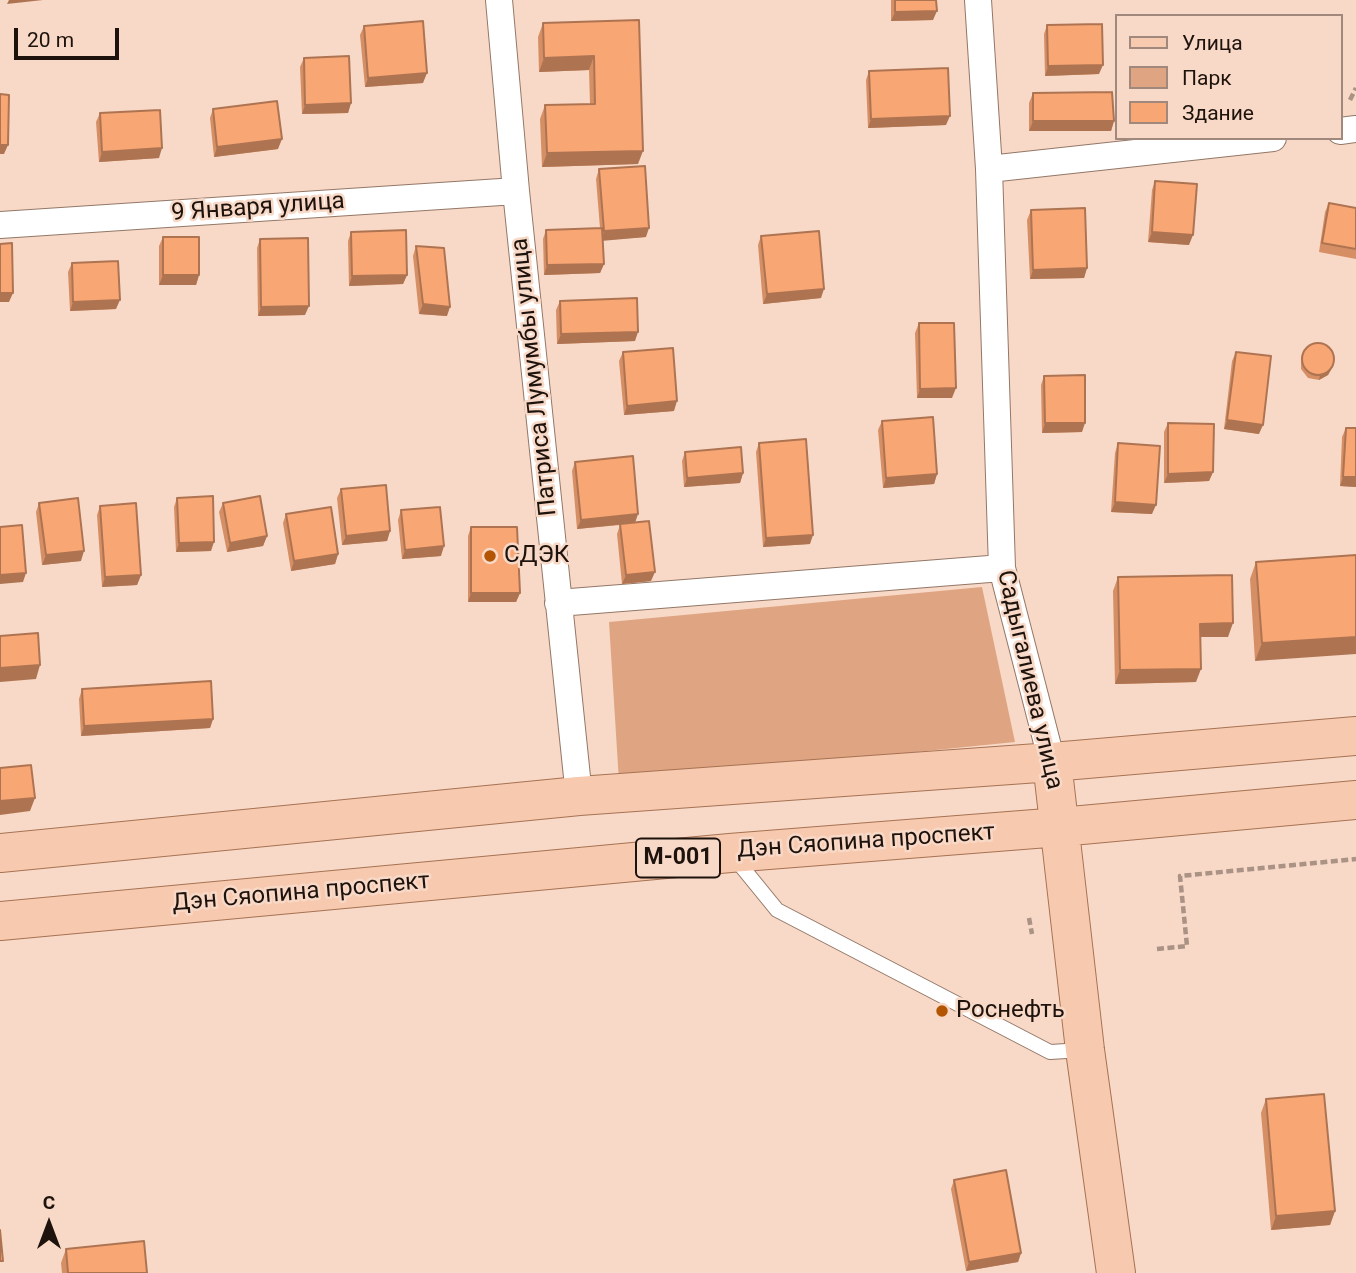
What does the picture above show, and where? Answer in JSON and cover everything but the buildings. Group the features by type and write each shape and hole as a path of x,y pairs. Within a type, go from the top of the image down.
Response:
{"main road":[{"path":"0,853 579,796 1052,762 1356,736"},
{"name":"Садыгалиева улица","path":"1052,762 1085,1050 1116,1273"},
{"name":"Дэн Сяопина проспект","path":"0,921 730,853 1356,800"}],"street":[{"name":"Патриса Лумумбы улица","path":"499,0 516,191 579,796"},
{"name":"Садыгалиева улица","path":"978,0 989,169 1002,568 1052,762"},
{"path":"989,169 1255,140"},
{"name":"9 Января улица","path":"0,225 516,191"},
{"path":"558,603 1002,568"}],"lane":[{"path":"730,853 777,910 1050,1052 1085,1050"}],"path":[{"path":"1157,949 1187,946 1180,876 1356,859"}],"green space":[{"path":"982,587 1015,742 619,782 609,622"}],"place":[{"name":"СДЭК","path":"490,556"},
{"name":"Роснефть","path":"942,1011"}]}
